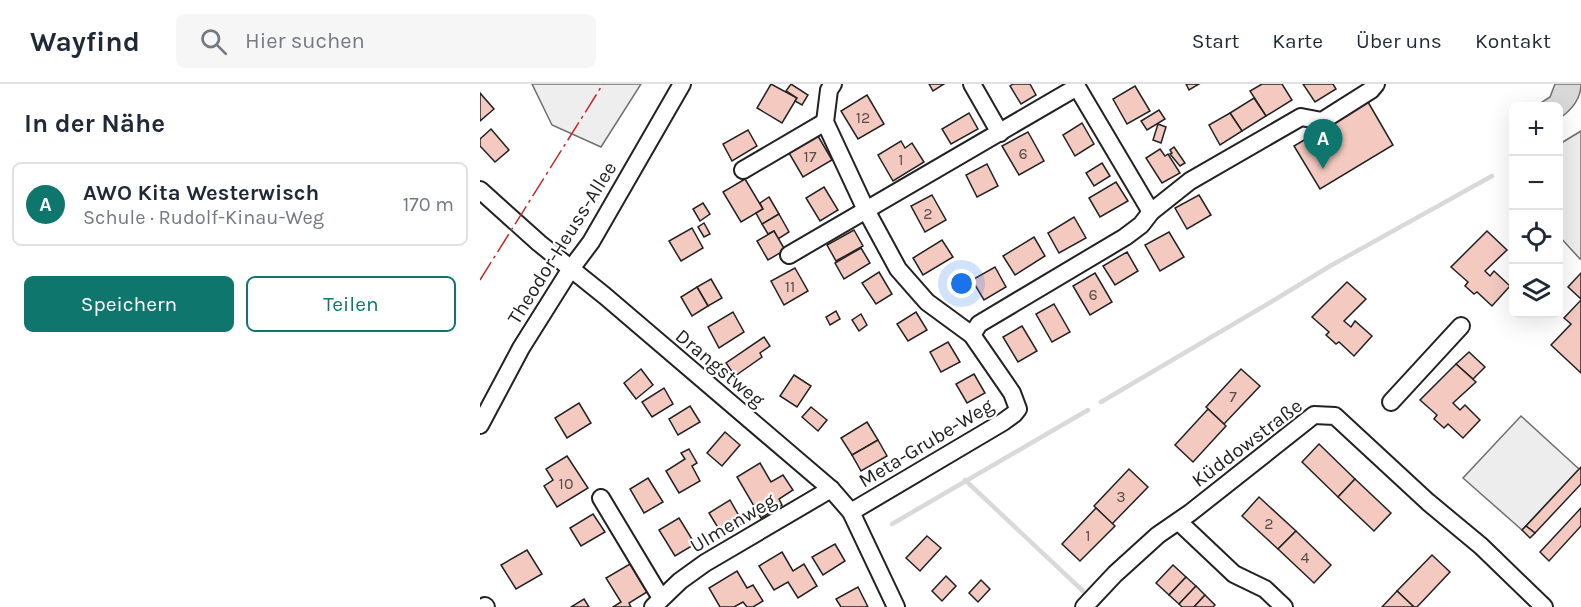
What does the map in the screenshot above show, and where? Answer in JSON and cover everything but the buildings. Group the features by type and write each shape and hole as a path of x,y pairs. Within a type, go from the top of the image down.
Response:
{"street":[{"name":"Theodor-Heuss-Allee","path":"480,425 522,348 570,270 591,242 682,84"},
{"path":"743,170 825,122 829,90 833,84"},
{"path":"972,84 1000,133"},
{"path":"972,335 979,324 1125,237 1141,225 1151,212 1190,181 1302,117 1322,121 1371,90 1376,84"},
{"path":"789,255 1000,133 1066,88 1077,87 1151,212"},
{"name":"Meta-Grube-Weg","path":"825,122 866,210 898,269 927,302 972,335 1012,393 1018,409 1014,414 850,512"},
{"name":"Drangstweg","path":"480,190 570,270 605,296 831,489 850,512 896,607"},
{"path":"1391,402 1461,326"},
{"name":"Küddowstraße","path":"1084,607 1150,543 1314,414 1335,416 1428,502 1481,546 1544,607"},
{"name":"Ulmenweg","path":"602,498 657,603 705,562 831,489"},
{"path":"1179,522 1234,574 1265,589 1284,607"}],"shaded area":[{"path":"532,84 641,84 601,147 552,125"},
{"path":"1555,84 1581,84 1581,90 1574,104 1563,116 1563,102 1542,102 1550,97"},
{"path":"1581,131 1581,259 1563,240 1563,142"},
{"path":"1521,416 1579,469 1522,530 1463,478"}],"waterway":[{"path":"1101,402 1330,266 1492,176"},
{"path":"892,524 1088,410"},
{"path":"965,480 1083,591"}],"power":[{"path":"480,280 603,84"}],"place":[{"name":"AWO Kita Westerwisch","path":"1323,169"}]}
